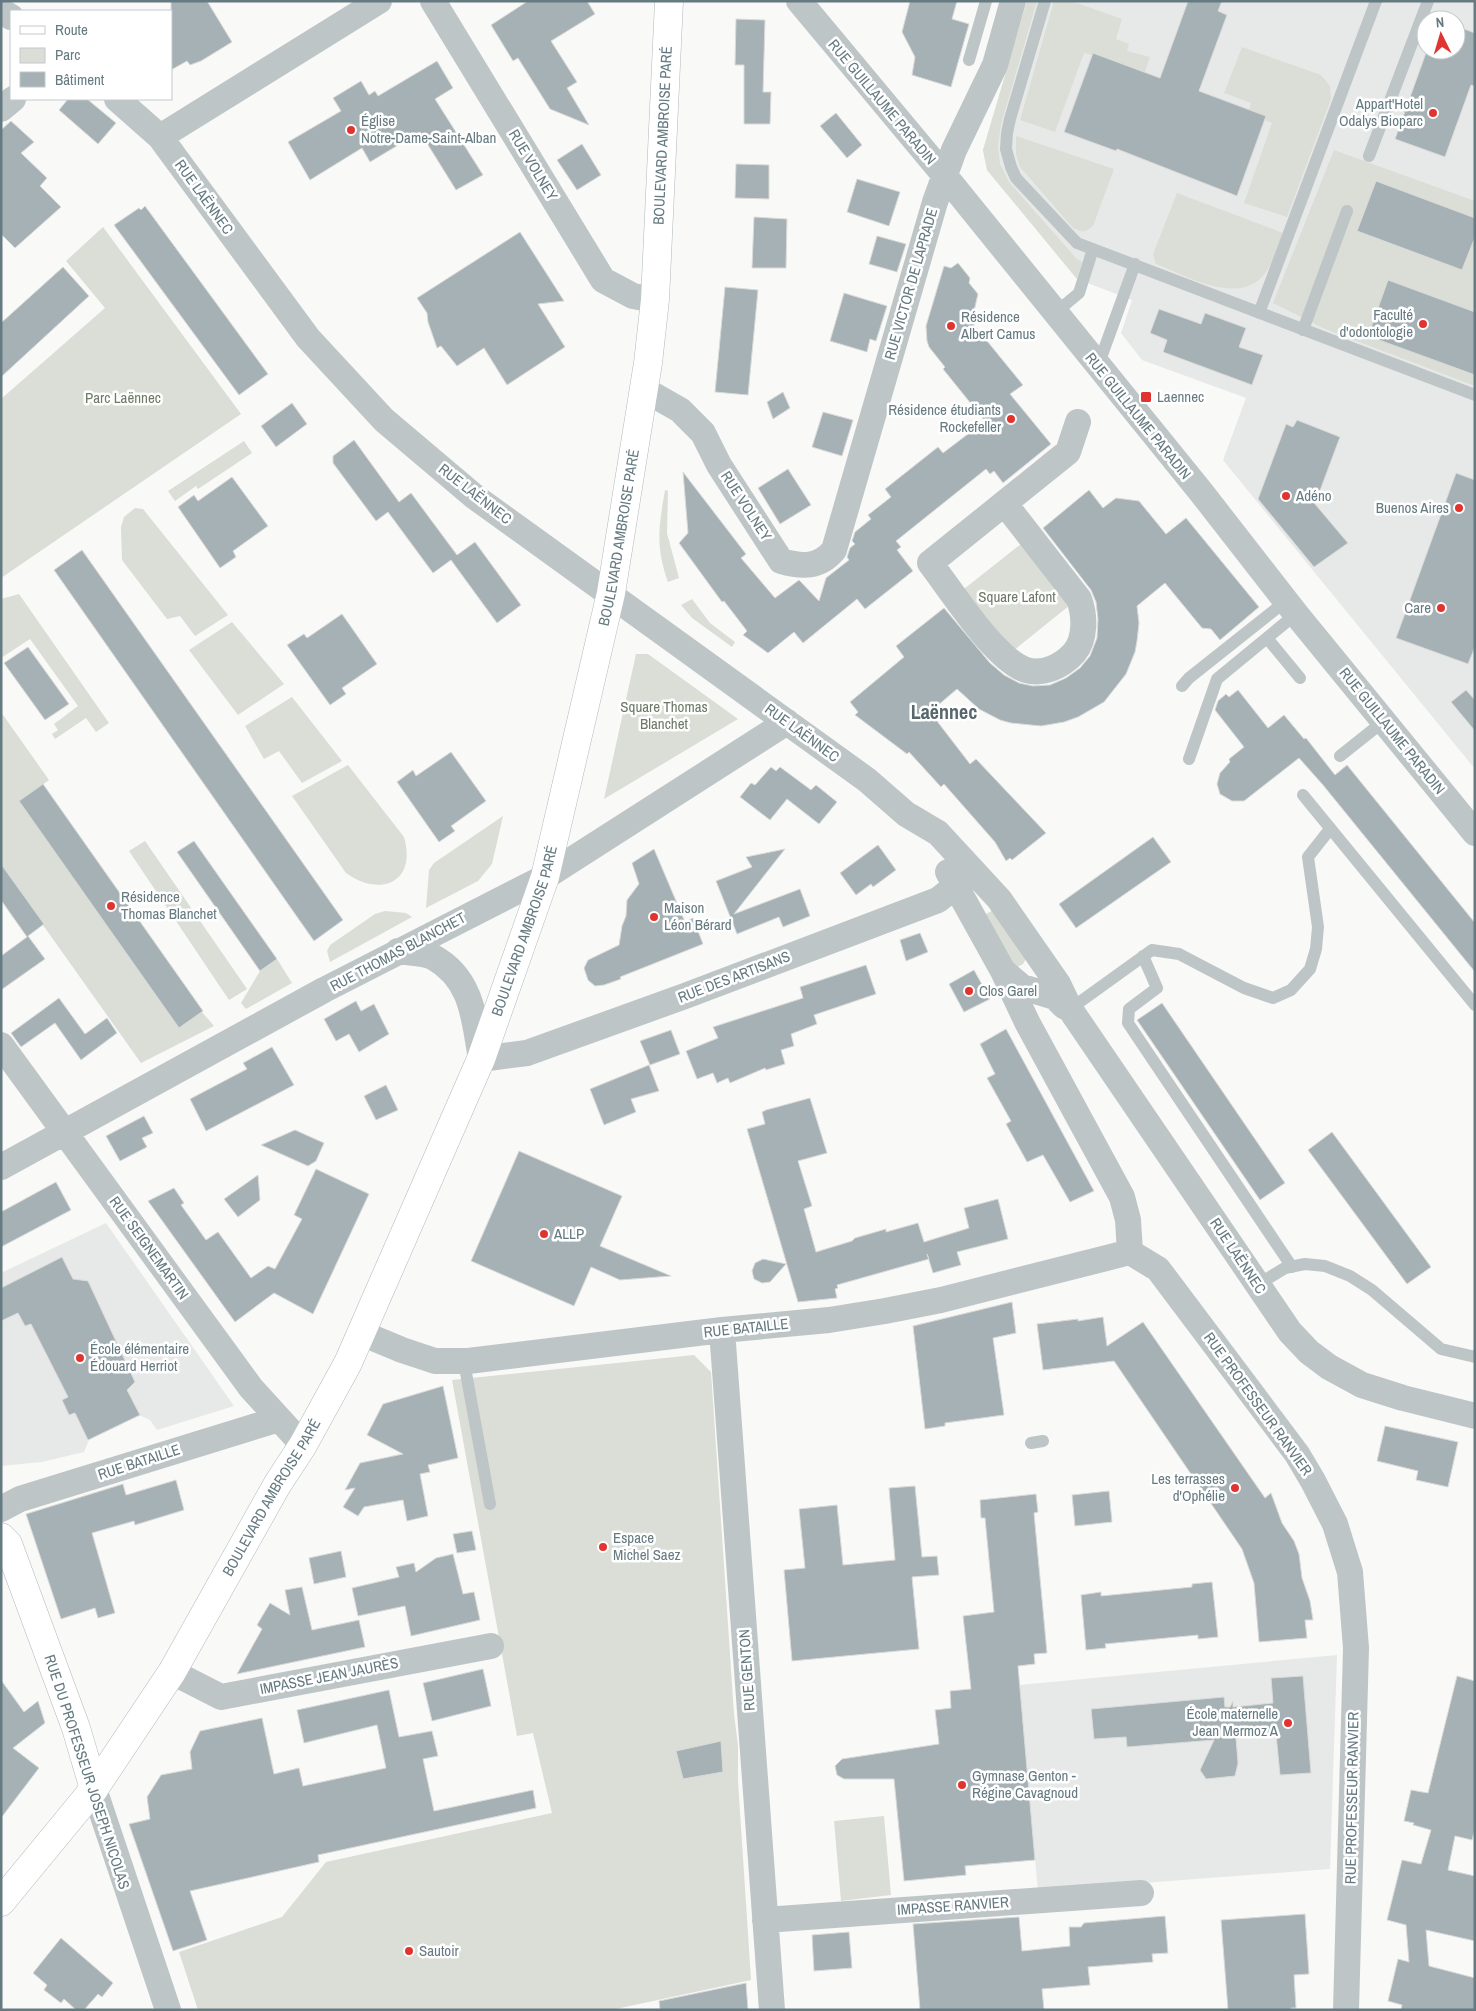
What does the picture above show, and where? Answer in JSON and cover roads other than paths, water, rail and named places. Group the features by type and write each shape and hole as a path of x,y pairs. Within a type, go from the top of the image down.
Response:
{"street":[{"path":"160,137 379,1"},
{"name":"RUE VOLNEY","path":"434,1 602,280 633,296 655,300"},
{"name":"BOULEVARD AMBROISE PARÉ","path":"1,1902 52,1843 94,1790 172,1672 348,1363 481,1059 545,877 611,593 643,389 655,300 669,1"},
{"name":"RUE GUILLAUME PARADIN","path":"799,1 927,158 945,176 1291,608 1475,833"},
{"name":"RUE VICTOR DE LAPRADE","path":"815,564 827,559 834,550 935,202 954,150 994,65 1013,1"},
{"path":"1,109 12,100"},
{"name":"RUE LAËNNEC","path":"118,100 160,137 308,338 384,420 475,497 611,593 867,780 906,814 938,833 1016,920 1051,988 1070,1009 1290,1332 1309,1352 1344,1376 1362,1385 1403,1398 1475,1416"},
{"name":"RUE VOLNEY","path":"643,389 680,410 704,433 719,465 781,561 797,565 815,564"},
{"path":"1005,504 1079,599 1082,607 1083,634 1077,650 1057,668 1026,670 1008,659 978,626 930,563 1068,452 1078,422"},
{"name":"RUE THOMAS BLANCHET","path":"1,1167 398,951 545,877 786,722"},
{"name":"RUE LAËNNEC","path":"906,814 928,847 944,865 1003,972 1022,987 1051,988"},
{"path":"955,887 964,861"},
{"name":"RUE DES ARTISANS","path":"481,1059 522,1054 555,1043 918,908 938,900 955,887"},
{"name":"BOULEVARD AMBROISE PARÉ","path":"398,951 432,956 448,968 464,985 474,1015 481,1059"},
{"path":"1003,972 1018,1004 1122,1196 1128,1220 1130,1252"},
{"path":"1018,1004 1051,988"},
{"name":"RUE SEIGNEMARTIN","path":"1,1045 251,1388 303,1445"},
{"name":"RUE BATAILLE","path":"361,1333 435,1361 464,1362 722,1330 829,1320 885,1311 941,1300 1130,1252"},
{"name":"RUE PROFESSEUR RANVIER","path":"1130,1252 1158,1269 1297,1454 1335,1524 1350,1572 1356,1648 1346,2010"},
{"name":"RUE GENTON","path":"722,1330 772,2010"},
{"name":"RUE BATAILLE","path":"1,1509 20,1499 279,1418"},
{"name":"RUE DU PROFESSEUR JOSEPH NICOLAS","path":"1,1537 8,1544 72,1719 168,2010"},
{"name":"IMPASSE JEAN JAURÈS","path":"172,1672 221,1697 490,1646"},
{"name":"IMPASSE RANVIER","path":"765,1920 1141,1893"}],"lane":[{"path":"969,60 986,1"},
{"path":"1045,1 1010,118 1006,149 1016,178 1077,243 1475,395"},
{"path":"1259,314 1376,1"},
{"path":"1369,156 1428,1"},
{"path":"1303,330 1348,211"},
{"path":"1055,313 1079,293 1093,248"},
{"path":"1098,366 1135,264"},
{"path":"1189,759 1217,679 1267,638 1291,608"},
{"path":"1182,686 1189,678 1291,608"},
{"path":"1267,638 1300,678"},
{"path":"1340,756 1384,721"},
{"path":"1302,796 1475,1005"},
{"path":"1070,1009 1152,950 1179,954 1244,988 1273,998 1292,990 1310,969 1316,949 1318,927 1308,857 1330,829"},
{"path":"1143,956 1157,988 1129,1009 1128,1023 1292,1267"},
{"path":"1257,1285 1285,1268 1305,1264 1325,1266 1350,1276 1372,1290 1441,1349 1475,1357"},
{"path":"464,1362 490,1504"}],"place":[{"name":"Appart'Hotel Odalys Bioparc","path":"1433,113"},
{"name":"Église Notre-Dame-Saint-Alban","path":"351,130"},
{"name":"Faculté d'odontologie","path":"1423,324"},
{"name":"Résidence Albert Camus","path":"951,326"},
{"name":"Laennec","path":"1146,397"},
{"name":"Résidence étudiants Rockefeller","path":"1011,419"},
{"name":"Adéno","path":"1286,496"},
{"name":"Buenos Aires","path":"1459,508"},
{"name":"Care","path":"1441,608"},
{"name":"Résidence Thomas Blanchet","path":"111,906"},
{"name":"Maison Léon Bérard","path":"654,917"},
{"name":"Clos Garel","path":"969,991"},
{"name":"ALLP","path":"544,1234"},
{"name":"École élémentaire Édouard Herriot","path":"80,1358"},
{"name":"Les terrasses d'Ophélie","path":"1235,1488"},
{"name":"Espace Michel Saez","path":"603,1547"},
{"name":"École maternelle Jean Mermoz A","path":"1288,1723"},
{"name":"Gymnase Genton - Régine Cavagnoud","path":"962,1785"},
{"name":"Sautoir","path":"409,1951"}],"district":[{"name":"Laënnec","path":"944,712"}],"park label":[{"name":"Parc Laënnec","path":"123,398"},
{"name":"Square Lafont","path":"1017,597"},
{"name":"Square Thomas Blanchet","path":"664,716"}]}
